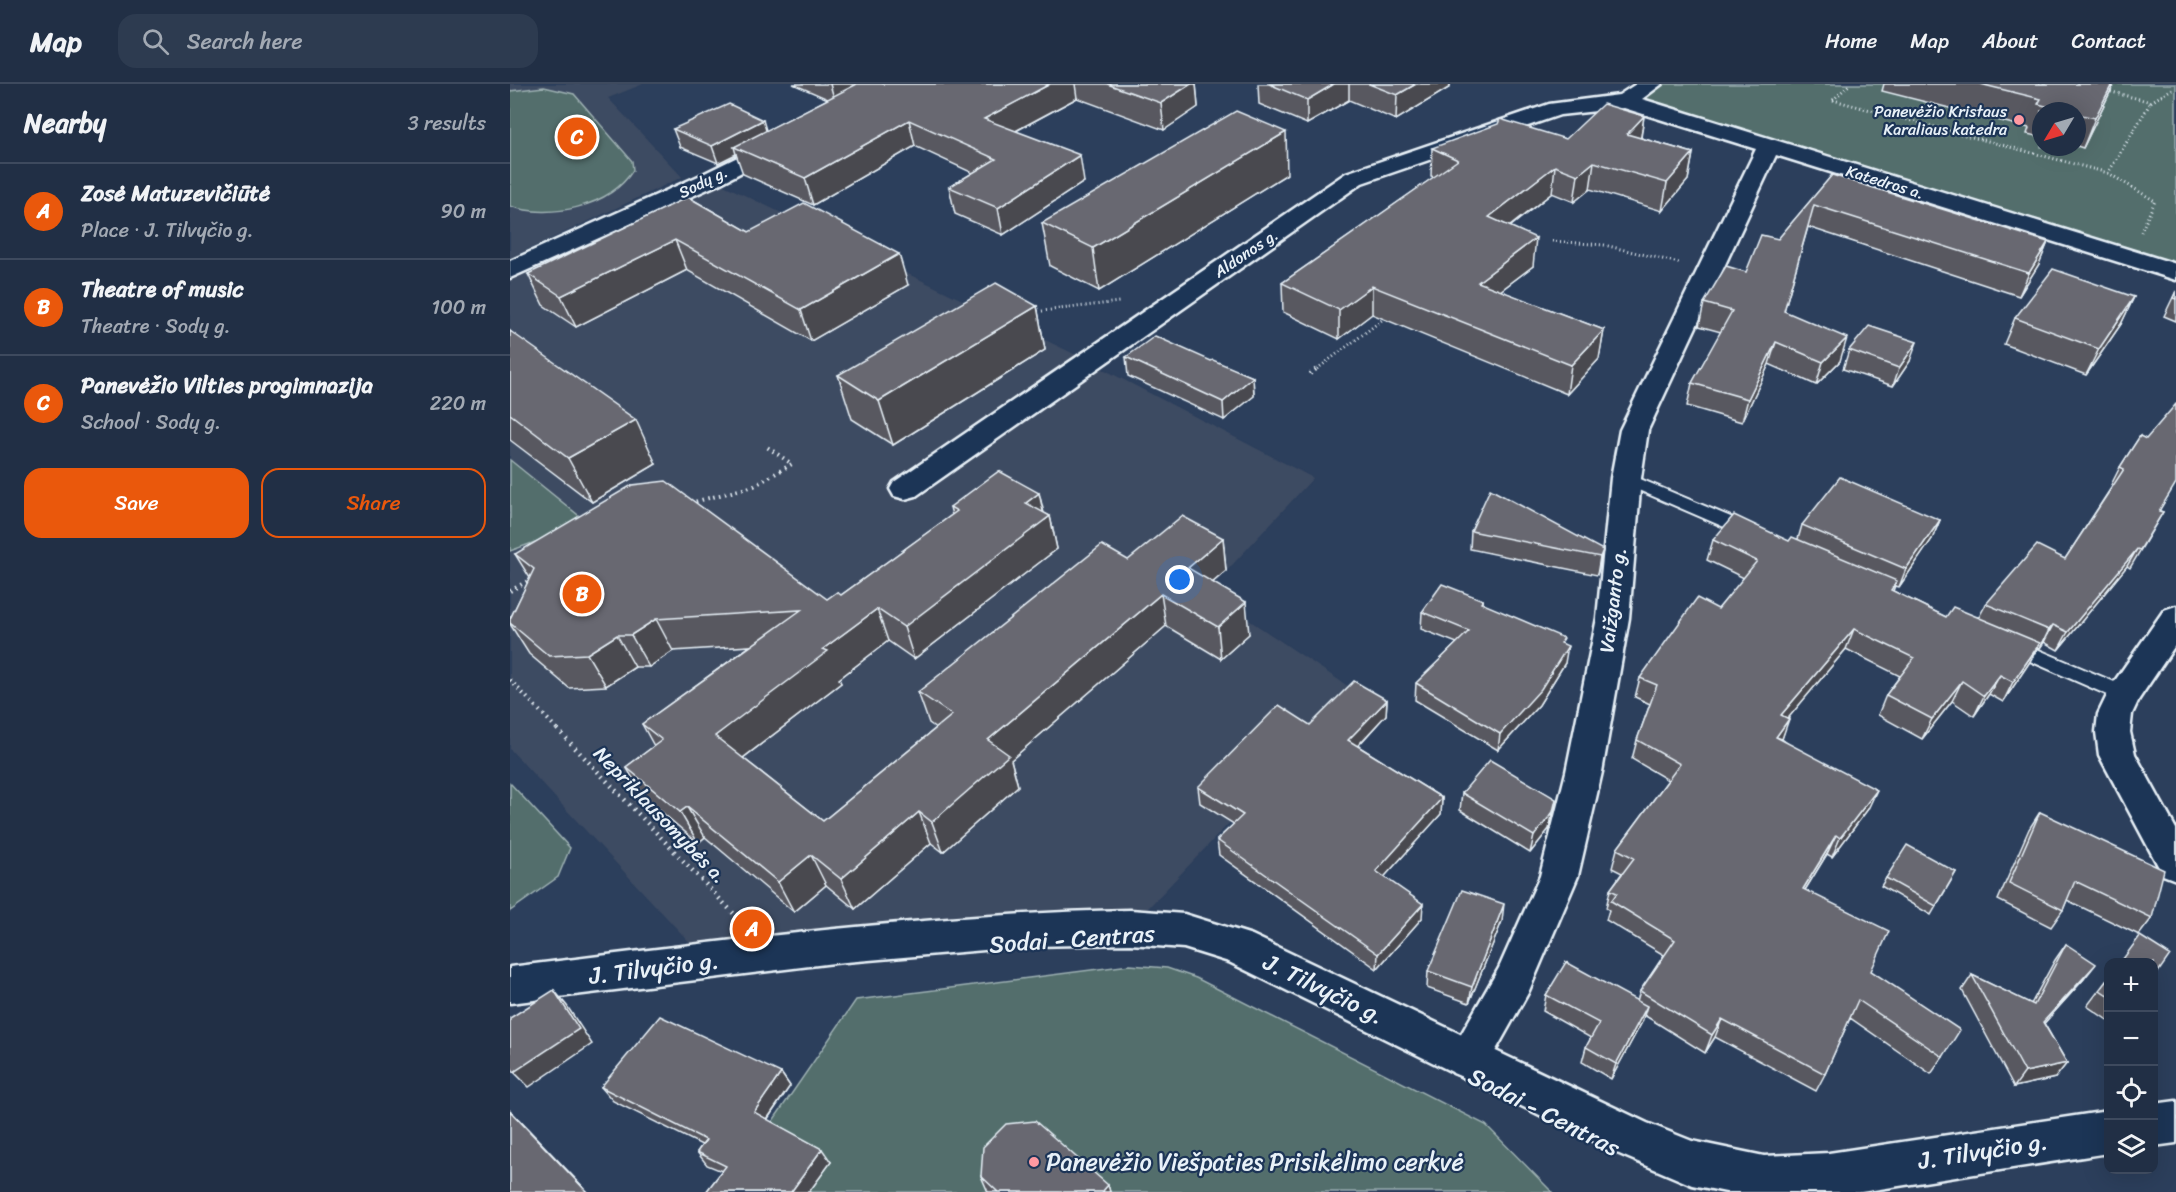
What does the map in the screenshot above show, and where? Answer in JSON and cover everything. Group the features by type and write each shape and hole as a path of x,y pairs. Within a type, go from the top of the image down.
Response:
{"street":[{"path":"1625,101 1651,84"},
{"name":"Katedros a.","path":"1625,101 2176,272"},
{"name":"Aldonos g.","path":"905,489 1185,294 1289,225 1353,178 1557,109 1625,101"},
{"name":"Sodų g.","path":"510,270 711,179 795,135"},
{"name":"Vaižganto g.","path":"1468,1059 1514,980 1559,876 1584,771 1613,618 1626,478 1634,430 1768,146"},
{"path":"2176,618 2124,694 2115,714 2113,732 2117,755 2176,864"},
{"name":"J. Tilvyčio g.","path":"510,985 834,946 1032,929 1130,927 1184,931 1238,947 1632,1138 1692,1163 1764,1178 1826,1183 2104,1133"},
{"path":"2158,1124 2176,1122"}],"lane":[{"path":"1626,478 1767,539"},
{"path":"1994,638 2124,694"}],"path":[{"path":"1850,84 1833,100 2108,173 2156,201 2129,257"},
{"path":"2102,89 2151,102"},
{"path":"2108,173 2151,102 2172,89"},
{"path":"1552,241 1604,245 1709,270"},
{"path":"1032,312 1185,294"},
{"path":"1310,374 1386,316"},
{"path":"685,504 754,486 792,464 767,447"},
{"path":"510,591 539,575"},
{"name":"Nepriklausomybės a.","path":"510,680 746,926"}],"shaded area":[{"path":"510,84 643,84 608,98 682,177 510,258"},
{"path":"711,179 1070,352 1313,478 1207,592 1355,691 1130,927 707,961 510,749 510,551 587,522 510,460 510,270"}],"green space":[{"path":"1650,84 2176,84 2176,272 1625,101"},
{"path":"544,87 574,94 632,161 633,170 623,183 610,193 578,207 560,211 526,210 510,206 510,91"},
{"path":"510,460 588,523 510,551"},
{"path":"510,783 570,848 558,877 510,911"},
{"path":"1130,965 1167,968 1196,978 1486,1125 1552,1192 724,1192 856,1000"}],"building":[{"path":"857,84 1050,84 984,119 1080,155 998,208 949,187 996,159 909,120 805,178 734,147"},
{"path":"1107,84 1191,84 1161,103"},
{"path":"1269,84 1334,84 1307,100"},
{"path":"1369,84 1416,84 1397,95"},
{"path":"1980,84 2112,84 2095,118 2086,116 2086,102 2039,102 2041,99"},
{"path":"729,104 763,120 712,146 673,129"},
{"path":"1603,104 1644,116 1627,134 1693,153 1667,183 1594,162 1578,175 1555,166 1489,217 1536,238 1478,282 1604,330 1571,365 1372,286 1339,310 1282,283 1458,160 1432,148 1498,124 1500,119 1566,139"},
{"path":"1236,111 1286,132 1093,248 1042,223"},
{"path":"1832,175 2048,242 2029,273 1814,205 1784,311 1847,338 1823,362 1776,342 1748,399 1692,383 1732,311 1704,303 1726,266 1746,272 1761,235 1778,239"},
{"path":"688,197 749,232 804,203 899,254 801,310 675,240 561,296 528,274"},
{"path":"2053,269 2134,297 2099,349 2015,318"},
{"path":"996,283 1037,306 879,401 838,375"},
{"path":"1869,326 1917,342 1899,368 1849,350"},
{"path":"510,331 636,420 568,458 510,414"},
{"path":"1155,336 1253,377 1223,402 1126,357"},
{"path":"2176,404 2176,483 2159,511 2163,512 2140,550 2137,549 2068,632 2053,625 2049,630 1986,604 2037,545 2065,559 2124,469 2120,467 2140,436 2146,439"},
{"path":"999,471 1039,493 1026,503 1050,516 904,627 877,609 823,649 828,651 715,736 823,821 952,715 918,692 1102,545 1128,560 1182,516 1223,538 1188,568 1246,602 1218,627 1161,594 988,740 1009,755 932,822 919,812 841,879 811,855 778,882 687,807 680,812 626,767 662,740 642,724 801,610 656,619 631,635 617,635 587,654 549,656 510,623 534,569 515,554 632,485 666,481 827,599 837,592 841,595 957,511 950,507"},
{"path":"1840,477 1940,520 1906,569 1802,525"},
{"path":"1490,489 1603,550 1600,557 1471,531"},
{"path":"1734,515 1789,541 1792,537 1897,581 1891,590 1946,617 1953,607 2040,643 2013,682 2000,675 1984,696 1962,681 1932,719 1886,695 1914,658 1854,629 1781,715 1789,719 1776,737 1877,790 1840,838 1836,835 1803,889 1889,931 1871,971 1960,1030 1943,1057 1858,1000 1825,1074 1722,1019 1712,1035 1640,991 1675,940 1611,901 1617,893 1610,890 1634,858 1617,849 1680,764 1637,740 1657,685 1640,678 1697,598 1718,609 1757,561 1713,540"},
{"path":"1442,584 1483,600 1481,603 1564,638 1561,643 1568,646 1541,689 1500,734 1416,683 1469,631 1422,612"},
{"path":"1354,681 1387,700 1348,740 1442,798 1376,871 1423,904 1378,954 1217,840 1243,815 1198,787 1279,705 1310,725"},
{"path":"1490,760 1556,799 1553,812 1534,836 1462,793"},
{"path":"2040,812 2164,870 2152,918 2075,881 2063,910 2009,883"},
{"path":"1907,845 1956,872 1936,906 1886,878"},
{"path":"1462,890 1504,904 1472,987 1428,971"},
{"path":"2140,936 2170,955 2158,972 2158,958 2124,958"},
{"path":"2066,944 2096,964 2043,1022 2067,1063 2025,1072 1972,975 2034,1005"},
{"path":"1566,962 1647,1006 1616,1064 1586,1047 1599,1023 1546,995"},
{"path":"554,990 579,1029 514,1072 510,1065 510,1018"},
{"path":"660,1016 781,1073 754,1112 822,1149 791,1192 706,1192 726,1166 697,1152 706,1140 601,1087"},
{"path":"510,1111 587,1192 510,1192"},
{"path":"1035,1121 1108,1185 1102,1192 998,1192 981,1176 983,1147 1006,1124"}],"place":[{"name":"Panevėžio Kristaus Karaliaus katedra","path":"2019,120"},
{"name":"Panevėžio Vilties progimnazija","path":"577,137"},
{"name":"Theatre of music","path":"582,594"},
{"name":"Zosė Matuzevičiūtė","path":"752,929"},
{"name":"Panevėžio Viešpaties Prisikėlimo cerkvė","path":"1034,1162"}]}
